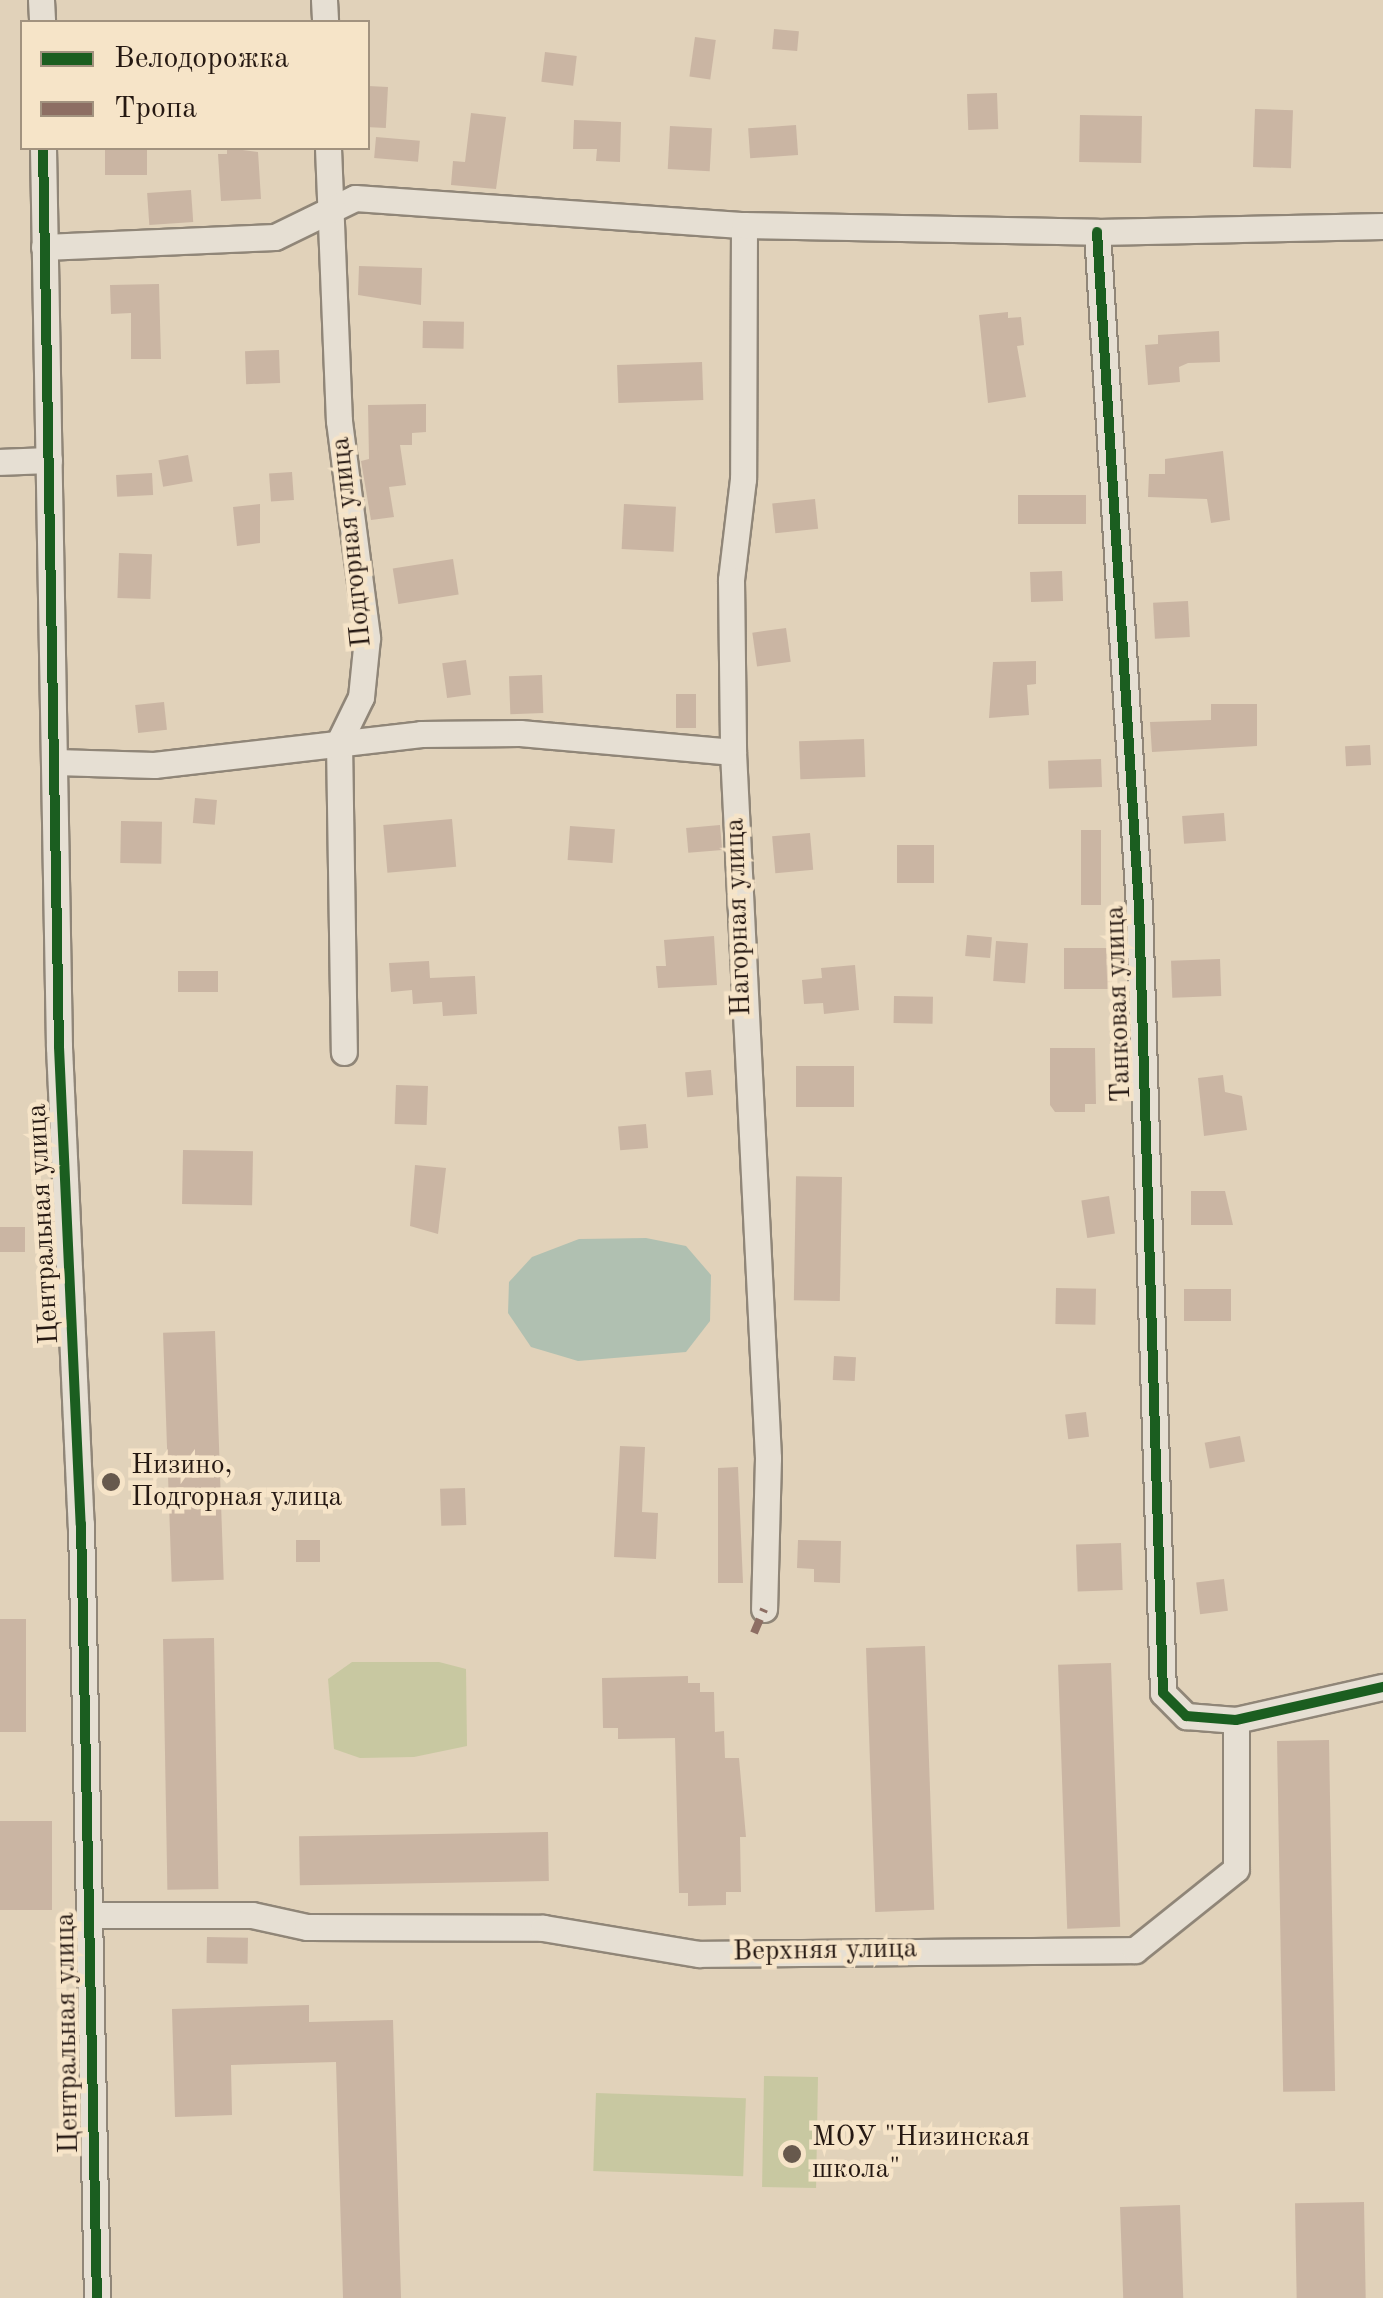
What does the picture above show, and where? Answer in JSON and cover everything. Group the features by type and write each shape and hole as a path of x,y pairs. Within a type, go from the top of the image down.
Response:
{"street":[{"name":"Центральная улица","path":"43,150 97,2298"},
{"name":"Подгорная улица","path":"328,150 339,421 366,638 361,697 339,742 344,1052"},
{"path":"44,247 276,237 330,214 355,198 744,225 1097,232 1383,226"},
{"name":"Нагорная улица","path":"744,225 743,480 731,580 733,752 768,1458 764,1609"},
{"name":"Танковая улица","path":"1097,232 1139,908 1162,1692 1186,1716 1236,1720"},
{"path":"0,462 48,460"},
{"path":"56,762 154,765 339,742 520,733 733,752"},
{"path":"1236,1720 1383,1687"},
{"name":"Верхняя улица","path":"89,1915 252,1915 307,1927 543,1928 699,1954 1135,1950 1236,1869 1236,1720"}],"green space":[{"path":"352,1662 439,1662 466,1669 467,1746 414,1757 360,1758 334,1749 328,1679"},
{"path":"764,2076 818,2077 816,2188 762,2187"},
{"path":"596,2093 746,2098 743,2176 593,2171"}],"shaded area":[{"path":"646,1238 686,1246 711,1275 710,1321 686,1352 578,1361 531,1347 508,1313 509,1282 532,1257 579,1239"}],"building":[{"path":"774,29 799,31 797,51 772,49"},
{"path":"695,37 716,40 710,80 689,77"},
{"path":"545,52 577,56 573,86 541,82"},
{"path":"370,86 388,87 386,128 370,127"},
{"path":"997,93 998,129 968,130 967,94"},
{"path":"1255,109 1293,110 1291,168 1253,167"},
{"path":"471,113 506,117 496,189 451,185 453,161 465,162"},
{"path":"1080,115 1142,116 1141,163 1079,162"},
{"path":"574,120 621,122 620,162 596,161 597,149 573,149"},
{"path":"796,125 798,155 750,158 748,128"},
{"path":"670,126 712,128 710,171 668,169"},
{"path":"376,137 420,141 418,162 374,158"},
{"path":"105,150 147,150 147,175 105,175"},
{"path":"227,150 258,152 261,199 221,201 218,154 227,154"},
{"path":"191,190 193,222 149,225 147,193"},
{"path":"359,266 422,268 421,305 358,295"},
{"path":"159,284 161,359 131,359 131,313 111,314 110,285"},
{"path":"1008,312 1008,318 1021,317 1024,345 1017,346 1026,397 988,403 979,315"},
{"path":"423,321 464,322 464,349 423,348"},
{"path":"1219,331 1220,362 1188,363 1179,367 1180,382 1148,385 1145,345 1158,344 1158,335"},
{"path":"279,350 280,383 246,384 245,351"},
{"path":"702,362 703,400 618,403 617,365"},
{"path":"426,404 426,432 412,433 412,445 400,445 406,485 389,487 394,517 371,520 361,461 369,459 368,405"},
{"path":"1223,451 1230,520 1211,523 1207,499 1148,497 1149,474 1165,474 1165,459"},
{"path":"188,455 193,482 163,487 158,460"},
{"path":"292,472 294,500 271,502 269,474"},
{"path":"152,473 153,495 117,497 116,475"},
{"path":"1018,495 1086,495 1086,524 1018,524"},
{"path":"815,499 818,529 775,533 772,503"},
{"path":"260,504 260,543 237,546 233,507"},
{"path":"624,504 676,507 674,552 622,549"},
{"path":"119,553 152,554 150,599 117,598"},
{"path":"453,559 459,595 398,604 393,569"},
{"path":"1062,571 1063,601 1031,602 1030,572"},
{"path":"1188,601 1190,637 1155,639 1153,603"},
{"path":"786,628 791,662 757,666 752,633"},
{"path":"466,660 471,695 447,698 442,663"},
{"path":"1036,661 1036,684 1027,685 1029,715 989,718 993,662"},
{"path":"542,675 543,713 510,714 509,676"},
{"path":"676,694 696,694 696,728 676,728"},
{"path":"164,702 167,730 138,733 135,705"},
{"path":"1211,704 1257,704 1257,746 1152,752 1150,722 1211,720"},
{"path":"864,739 865,777 800,779 799,741"},
{"path":"1370,745 1371,765 1346,766 1345,746"},
{"path":"1101,759 1102,787 1049,789 1048,761"},
{"path":"195,798 217,800 215,825 193,823"},
{"path":"1224,813 1226,841 1184,844 1182,816"},
{"path":"452,819 456,867 387,873 383,825"},
{"path":"121,821 162,822 161,864 120,863"},
{"path":"720,825 722,850 688,853 686,828"},
{"path":"570,826 615,829 613,863 568,860"},
{"path":"1081,830 1101,830 1101,905 1081,905"},
{"path":"810,833 813,870 775,873 772,836"},
{"path":"897,845 934,845 934,883 897,883"},
{"path":"967,935 992,937 990,958 965,956"},
{"path":"714,936 717,985 658,988 656,966 666,966 664,940"},
{"path":"996,941 1028,943 1025,983 993,981"},
{"path":"1064,948 1112,948 1112,989 1064,989"},
{"path":"1220,959 1221,996 1172,998 1171,961"},
{"path":"429,961 430,978 475,976 477,1014 443,1016 442,1002 413,1004 412,990 391,992 389,963"},
{"path":"855,965 859,1010 824,1014 823,1003 804,1004 802,980 822,978 821,968"},
{"path":"178,971 218,971 218,992 178,992"},
{"path":"894,996 933,997 933,1024 894,1023"},
{"path":"1050,1048 1095,1048 1096,1104 1085,1104 1085,1112 1055,1112 1050,1105"},
{"path":"796,1066 854,1066 854,1107 796,1107"},
{"path":"711,1070 713,1095 687,1097 685,1072"},
{"path":"1223,1075 1225,1092 1242,1096 1247,1130 1204,1136 1198,1078"},
{"path":"396,1085 428,1086 427,1125 395,1124"},
{"path":"646,1124 648,1148 620,1150 618,1126"},
{"path":"183,1150 253,1151 252,1205 182,1204"},
{"path":"415,1165 446,1168 438,1234 410,1226"},
{"path":"796,1176 842,1177 840,1301 794,1300"},
{"path":"1191,1191 1225,1191 1233,1225 1191,1225"},
{"path":"1109,1196 1115,1234 1087,1238 1081,1200"},
{"path":"0,1227 25,1227 25,1252 0,1252"},
{"path":"1056,1288 1096,1289 1095,1325 1055,1324"},
{"path":"1184,1289 1231,1289 1231,1321 1184,1321"},
{"path":"215,1331 224,1580 172,1582 163,1333"},
{"path":"834,1356 856,1357 855,1381 833,1380"},
{"path":"1086,1412 1089,1437 1068,1439 1065,1415"},
{"path":"1240,1436 1245,1462 1210,1468 1205,1443"},
{"path":"620,1446 645,1447 642,1512 658,1513 656,1559 614,1557"},
{"path":"738,1467 743,1583 718,1583 718,1468"},
{"path":"465,1488 466,1525 441,1526 440,1489"},
{"path":"296,1540 320,1540 320,1562 296,1562"},
{"path":"798,1540 841,1541 840,1583 814,1582 814,1569 797,1568"},
{"path":"1121,1543 1123,1590 1078,1592 1076,1545"},
{"path":"1224,1579 1228,1611 1200,1614 1196,1582"},
{"path":"0,1619 26,1619 26,1732 0,1732"},
{"path":"214,1638 218,1889 167,1890 163,1639"},
{"path":"925,1646 934,1910 875,1912 866,1648"},
{"path":"1111,1663 1120,1927 1067,1929 1058,1665"},
{"path":"688,1676 688,1683 700,1683 700,1692 714,1692 715,1732 724,1731 725,1758 739,1758 746,1837 740,1837 741,1892 726,1892 726,1905 688,1906 688,1893 679,1893 675,1738 618,1739 618,1728 603,1728 602,1678"},
{"path":"1329,1740 1335,2091 1283,2092 1277,1741"},
{"path":"0,1821 52,1821 52,1910 0,1910"},
{"path":"548,1832 549,1881 300,1885 299,1836"},
{"path":"207,1937 248,1938 248,1964 207,1963"},
{"path":"309,2005 309,2022 393,2020 401,2298 343,2298 336,2062 231,2065 232,2115 175,2117 172,2009"},
{"path":"1364,2202 1366,2298 1297,2298 1295,2203"},
{"path":"1180,2205 1183,2298 1123,2298 1120,2207"}],"marked path":[{"path":"754,1633 764,1609"}],"cycle path":[{"path":"43,150 59,1047 81,1524 97,2298"},
{"path":"1097,232 1139,908 1163,1693 1186,1716 1236,1720 1383,1687"}],"place":[{"name":"Низино, Подгорная улица","path":"111,1482"},
{"name":"МОУ \"Низинская школа\"","path":"792,2154"}]}
